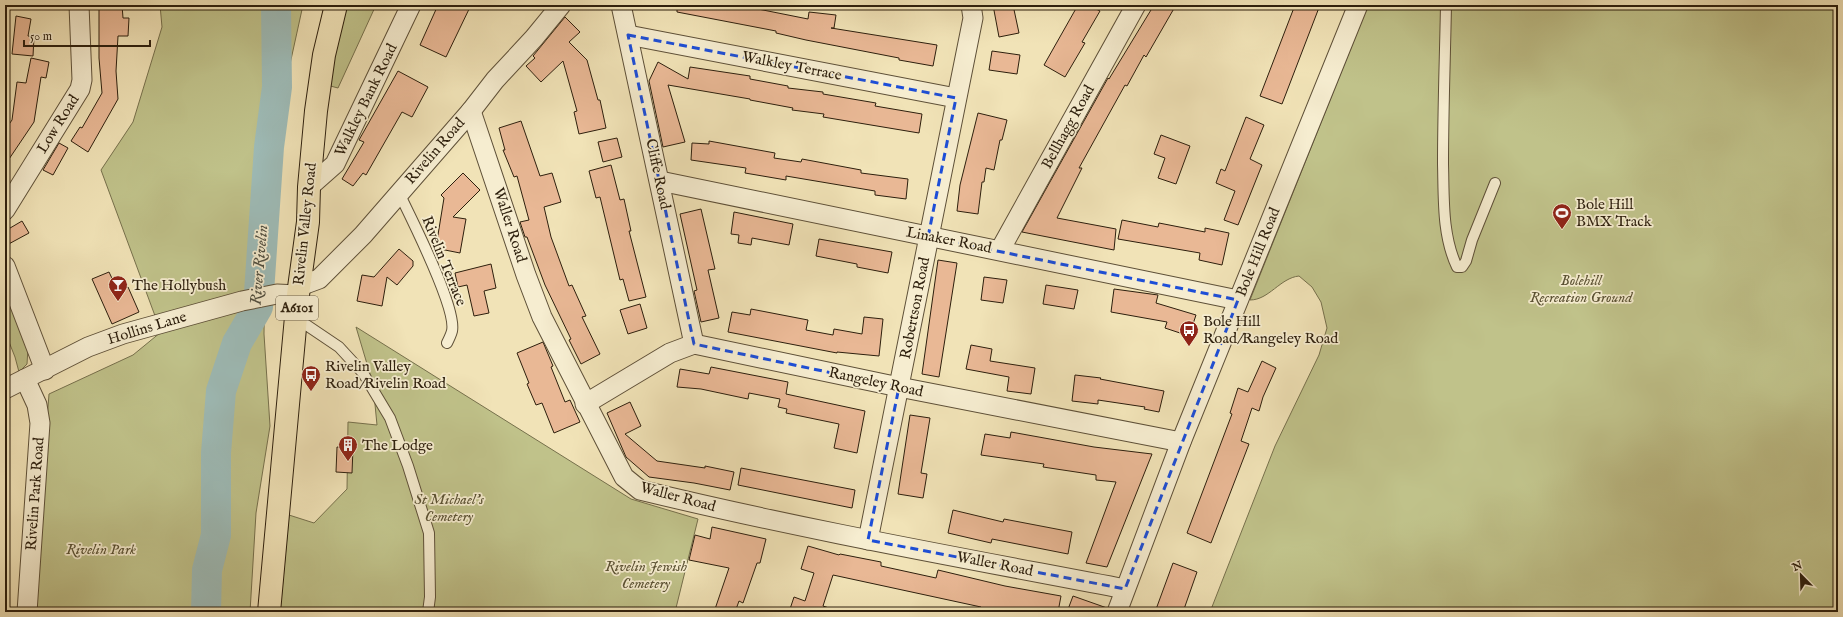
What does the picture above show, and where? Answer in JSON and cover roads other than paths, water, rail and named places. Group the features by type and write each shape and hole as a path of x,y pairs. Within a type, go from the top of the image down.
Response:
{"main road":[{"name":"Rivelin Valley Road","path":"269,612 296,318 292,291 308,222 309,187 316,111 324,55 336,5"}],"street":[{"name":"Low Road","path":"5,210 80,89 82,80 79,5"},
{"name":"Walkley Bank Road","path":"309,187 335,164 411,5"},
{"name":"Rivelin Road","path":"292,291 319,279 329,270 471,111 495,80 534,38 561,5"},
{"name":"Cliffe Road","path":"621,5 694,344"},
{"name":"Robertson Road","path":"868,540 973,18 971,5"},
{"name":"Bellhagg Road","path":"1000,250 1136,5"},
{"name":"Bole Hill Road","path":"1117,612 1181,442 1358,5"},
{"name":"Walkley Terrace","path":"628,35 956,98"},
{"name":"Waller Road","path":"471,111 526,275 542,317 585,404 624,477 640,490 697,504 868,540 1125,589"},
{"name":"Linaker Road","path":"660,181 1238,300"},
{"path":"5,266 10,295 45,370"},
{"name":"Hollins Lane","path":"5,389 88,347 123,334 242,301 292,291"},
{"path":"585,404 670,354 694,344"},
{"name":"Rangeley Road","path":"694,344 899,387 1181,442"},
{"name":"Rivelin Park Road","path":"26,379 37,405 40,423 27,612"}],"lane":[{"path":"1446,5 1443,130 1444,214 1452,257 1457,267 1462,267 1466,261 1472,240 1495,183"},
{"name":"Rivelin Terrace","path":"399,192 428,255 450,312 452,330 447,343"},
{"path":"296,318 339,347 363,373 390,418 408,466 429,533 430,597 428,612"}],"waterway":[{"name":"River Rivelin","path":"206,612 207,570 216,535 216,453 221,391 237,343 258,307 269,147 277,87 276,5"}],"place":[{"name":"Bole Hill BMX Track","path":"1562,230"},
{"name":"The Hollybush","path":"118,302"},
{"name":"Bole Hill Road/Rangeley Road","path":"1189,347"},
{"name":"Rivelin Valley Road/Rivelin Road","path":"311,392"},
{"name":"The Lodge","path":"348,462"}],"park label":[{"name":"Bolehill Recreation Ground","path":"1581,288"},
{"name":"St Michael's Cemetery","path":"449,508"},
{"name":"Rivelin Park","path":"101,549"},
{"name":"Rivelin Jewish Cemetery","path":"646,574"}]}
